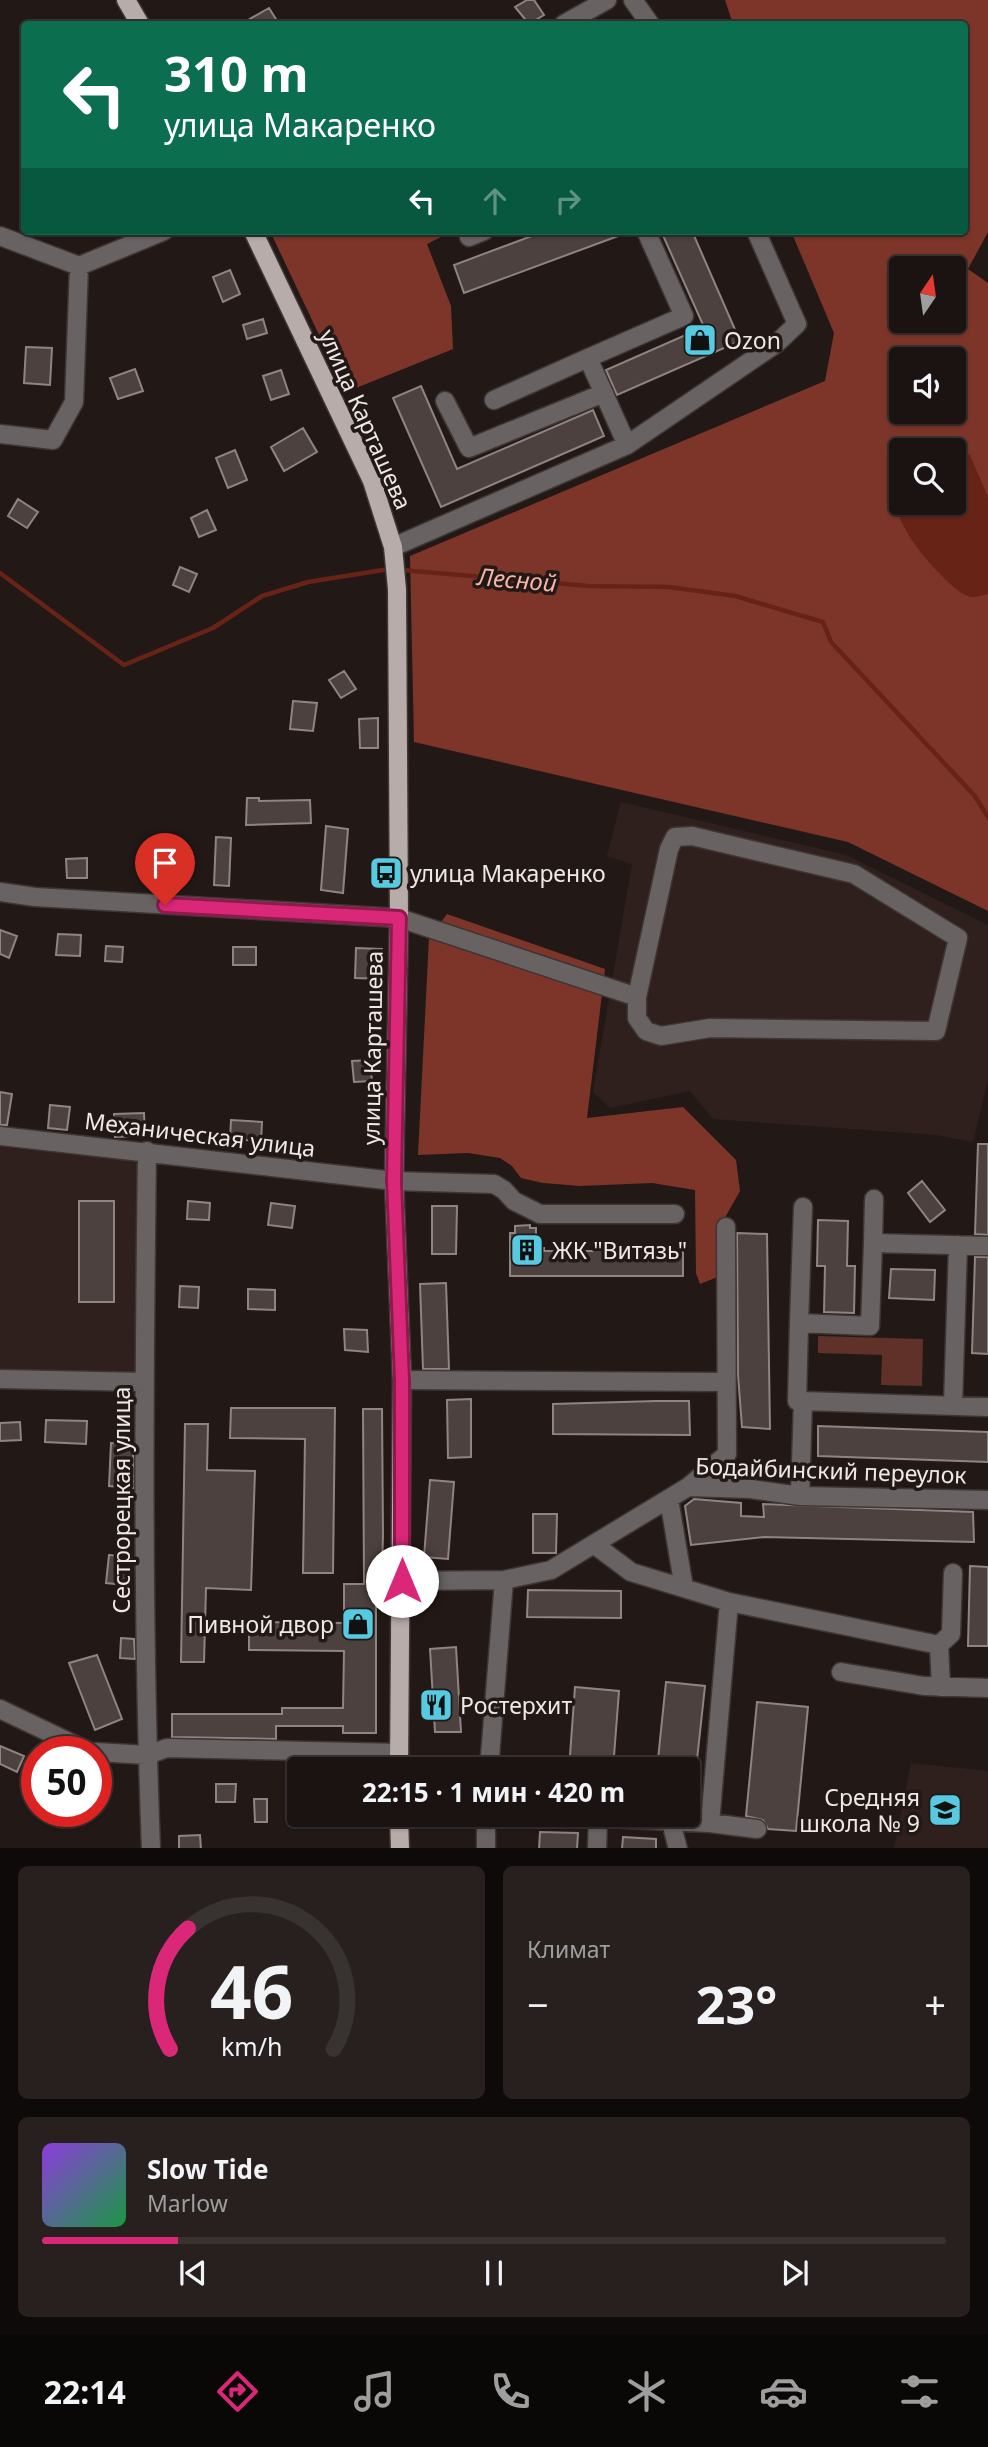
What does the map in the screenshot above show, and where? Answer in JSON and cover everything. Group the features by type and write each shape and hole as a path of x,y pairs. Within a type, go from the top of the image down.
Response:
{"main road":[{"path":"126,0 138,21"},
{"name":"улица Карташева","path":"255,235 372,481 393,555 397,589 399,918 394,1181 402,1380 399,1757"},
{"path":"400,1827 400,1848"}],"street":[{"path":"569,21 607,0"},
{"path":"633,0 648,21"},
{"path":"0,236 79,266 154,235"},
{"path":"494,400 684,316 648,235"},
{"path":"393,555 627,445 778,343 797,324 758,235"},
{"path":"0,434 53,440 74,402 79,266"},
{"path":"588,358 627,445"},
{"path":"445,401 469,447 604,393"},
{"path":"692,836 854,874 958,938 936,1031 710,1028 661,1035 646,1031 637,1018 637,997 669,849 675,837 692,836"},
{"path":"0,892 48,898 399,918 637,997"},
{"name":"Механическая улица","path":"0,1136 394,1181 495,1184 514,1201 540,1214 675,1214"},
{"name":"Сестрорецкая улица","path":"147,1151 144,1382 147,1755 151,1848"},
{"path":"799,1324 870,1326 874,1199"},
{"path":"803,1207 797,1401 988,1406"},
{"path":"688,1487 727,1454 726,1227"},
{"path":"873,1243 988,1246"},
{"path":"953,1405 958,1245"},
{"path":"0,1379 144,1382"},
{"path":"402,1380 726,1381"},
{"path":"800,1496 803,1401"},
{"name":"Бодайбинский переулок","path":"402,1581 504,1580 551,1570 688,1487 751,1489 800,1496 988,1500"},
{"path":"669,1499 684,1588"},
{"path":"595,1545 631,1572 729,1602 939,1645"},
{"path":"939,1645 951,1634 953,1573"},
{"path":"490,1757 504,1580"},
{"path":"710,1823 729,1602"},
{"path":"939,1645 941,1687"},
{"path":"841,1672 924,1686 988,1688"},
{"path":"0,1709 57,1736"},
{"path":"112,1753 147,1755 167,1748 328,1757"},
{"path":"700,1823 757,1829"},
{"path":"486,1827 486,1848"},
{"path":"597,1848 598,1827"},
{"path":"672,1827 678,1848"}],"shaded area":[{"path":"725,0 988,0 988,232 968,269 988,283 988,911 848,842 414,742 410,556 825,381 834,333 793,235 968,235 968,21 732,21"},
{"path":"272,235 445,235 427,244 451,306 453,349 346,392"},
{"path":"966,453 970,455 988,497 988,594 972,597 954,588 919,550 899,515 966,515"},
{"path":"621,802 846,855 988,925 988,1079 973,1142 936,1135 713,1119 690,1091 610,1108 593,1092 632,864 607,856"},
{"path":"447,914 605,969 587,1118 683,1107 736,1160 740,1191 723,1221 720,1276 700,1284 696,1273 695,1190 652,1183 580,1186 543,1183 521,1178 512,1166 500,1158 468,1153 418,1155 429,938"},
{"path":"0,1147 139,1161 140,1378 0,1376"},
{"path":"818,1336 923,1339 922,1386 881,1385 882,1355 818,1353"},
{"name":"Средняя школа № 9","path":"911,1763 988,1771 988,1848 894,1848"}],"building":[{"path":"527,0 534,0 544,15 534,21 527,21 515,7"},
{"path":"269,8 277,21 246,21"},
{"path":"534,235 621,235 464,293 454,265"},
{"path":"663,235 694,235 740,341 617,395 606,370 704,327"},
{"path":"230,270 240,294 223,302 213,277"},
{"path":"263,319 267,333 247,339 243,325"},
{"path":"26,347 52,348 50,385 24,383"},
{"path":"135,369 143,391 118,399 110,378"},
{"path":"281,370 289,394 271,400 263,376"},
{"path":"421,386 457,469 593,410 604,436 441,507 393,398"},
{"path":"303,428 317,452 284,471 271,447"},
{"path":"235,450 247,480 228,488 216,458"},
{"path":"18,499 38,512 27,528 8,516"},
{"path":"207,510 216,530 199,537 191,518"},
{"path":"180,567 197,574 189,592 173,585"},
{"path":"344,671 356,689 341,698 329,680"},
{"path":"293,701 317,703 313,731 290,729"},
{"path":"378,718 378,748 360,748 359,719"},
{"path":"247,798 259,798 259,801 310,800 311,823 246,825"},
{"path":"326,826 348,829 343,893 321,890"},
{"path":"216,837 231,838 229,886 214,885"},
{"path":"87,858 87,878 67,878 66,859"},
{"path":"0,930 17,936 9,958 0,954"},
{"path":"58,934 81,935 80,956 56,955"},
{"path":"106,946 123,947 122,962 105,961"},
{"path":"233,947 256,947 256,965 233,965"},
{"path":"356,948 382,949 381,979 355,978"},
{"path":"370,1060 372,1081 354,1082 352,1061"},
{"path":"0,1092 12,1094 7,1125 0,1125"},
{"path":"50,1105 70,1107 67,1130 48,1128"},
{"path":"144,1113 145,1136 115,1137 114,1114"},
{"path":"231,1120 262,1122 261,1141 230,1139"},
{"path":"978,1144 988,1144 988,1235 975,1234"},
{"path":"922,1181 945,1210 930,1222 908,1193"},
{"path":"79,1201 114,1201 114,1302 79,1302"},
{"path":"188,1201 210,1203 209,1220 187,1219"},
{"path":"271,1203 295,1206 292,1228 268,1225"},
{"path":"432,1206 457,1206 456,1254 432,1254"},
{"path":"818,1220 848,1221 847,1266 855,1266 854,1313 824,1312 825,1266 817,1266"},
{"name":"ЖК \"Витязь\"","path":"530,1225 530,1228 536,1228 536,1248 544,1248 544,1251 683,1251 683,1276 510,1276 510,1233 515,1233 515,1226"},
{"path":"737,1233 767,1234 770,1429 742,1427 738,1375"},
{"path":"975,1257 988,1257 988,1354 972,1353"},
{"path":"891,1269 935,1270 934,1300 889,1298"},
{"path":"446,1283 449,1369 423,1369 420,1284"},
{"path":"180,1286 199,1287 198,1308 179,1307"},
{"path":"248,1289 275,1290 275,1310 248,1309"},
{"path":"344,1329 367,1330 368,1352 345,1350"},
{"path":"471,1399 471,1457 448,1458 447,1400"},
{"path":"689,1401 690,1435 553,1434 553,1404"},
{"path":"231,1408 335,1408 333,1573 303,1573 305,1439 230,1438"},
{"path":"363,1409 382,1409 383,1535 382,1572 376,1572 376,1733 343,1733 343,1726 276,1726 276,1739 172,1737 172,1714 282,1714 282,1708 343,1708 344,1651 249,1650 249,1622 344,1623 344,1584 364,1584"},
{"path":"46,1420 87,1421 86,1444 45,1442"},
{"path":"20,1422 21,1440 0,1441 0,1423"},
{"path":"185,1424 208,1424 207,1470 255,1471 251,1590 206,1588 204,1662 181,1662"},
{"path":"818,1426 988,1432 988,1462 818,1456"},
{"path":"111,1443 133,1445 133,1488 109,1486"},
{"path":"430,1480 454,1482 448,1559 424,1557"},
{"path":"694,1499 741,1503 741,1516 764,1517 763,1504 973,1512 974,1542 764,1537 691,1545 685,1506"},
{"path":"533,1514 557,1514 556,1553 533,1553"},
{"path":"109,1555 129,1557 126,1585 106,1583"},
{"path":"970,1566 988,1567 988,1646 968,1646"},
{"path":"528,1590 621,1591 621,1618 527,1617"},
{"path":"121,1638 134,1639 135,1659 120,1658"},
{"path":"456,1647 461,1732 435,1732 430,1649"},
{"path":"97,1655 122,1719 95,1730 69,1663"},
{"path":"666,1682 705,1686 697,1757 658,1757"},
{"path":"575,1687 619,1691 614,1757 570,1757"},
{"path":"757,1702 808,1707 796,1831 768,1829 763,1820 746,1816"},
{"path":"0,1746 21,1755 17,1772 0,1764"},
{"path":"216,1784 236,1784 235,1802 216,1802"},
{"path":"254,1799 267,1799 267,1822 255,1822"},
{"path":"540,1832 578,1833 577,1848 539,1848"},
{"path":"200,1835 201,1848 179,1848 179,1836"},
{"path":"623,1837 656,1839 656,1848 622,1848"}],"waterway":[{"name":"Лесной","path":"0,573 124,665 213,628 262,596 308,582 389,569"},
{"name":"Лесной","path":"401,570 589,586 669,587 735,596 823,622 831,642 974,795 988,817"}],"place":[{"name":"Ozon","path":"700,340"},
{"name":"улица Макаренко","path":"386,873"},
{"name":"ЖК \"Витязь\"","path":"527,1250"},
{"name":"Пивной двор","path":"358,1624"},
{"name":"Ростерхит","path":"436,1705"},
{"name":"Средняя школа № 9","path":"945,1810"}],"route":[{"path":"165,905 399,918 394,1181 402,1380 402,1581"}]}
